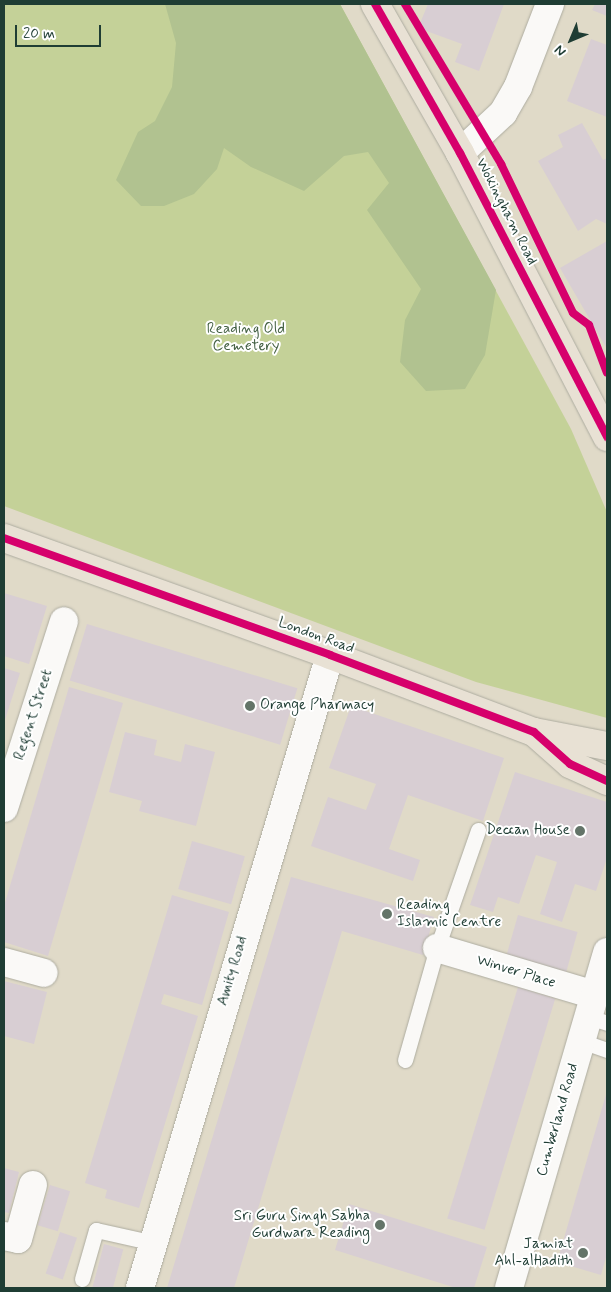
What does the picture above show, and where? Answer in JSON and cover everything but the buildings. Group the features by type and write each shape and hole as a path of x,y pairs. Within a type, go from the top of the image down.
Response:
{"main road":[{"name":"Wokingham Road","path":"375,4 460,153 607,437"},
{"name":"London Road","path":"4,538 330,655 534,732 607,746"},
{"name":"London Road","path":"534,732 570,764 607,781"}],"street":[{"path":"460,153 503,113 518,87 550,4"},
{"name":"Regent Street","path":"4,808 64,621"},
{"name":"Amity Road","path":"140,1288 330,655"},
{"name":"Winver Place","path":"437,948 593,1019"},
{"name":"Cumberland Road","path":"509,1288 593,1019 607,952"},
{"path":"4,962 44,973"},
{"path":"4,1236 18,1239 33,1185"}],"lane":[{"path":"405,1060 437,948 478,830"},
{"path":"593,1019 607,1050"},
{"path":"82,1279 96,1230 154,1243"}],"green space":[{"name":"Reading Old Cemetery","path":"4,4 340,4 571,429 607,512 607,718 476,682 4,506"},
{"path":"165,4 340,4 496,290 485,355 465,389 426,391 400,362 405,320 421,289 367,210 389,183 368,152 344,156 304,191 251,167 224,148 217,169 194,194 164,206 141,206 116,180 138,132 155,121 172,87 176,43"}],"cycle path":[{"path":"375,4 460,153 607,437"},
{"path":"405,4 501,164 573,313 589,325 607,373"},
{"path":"4,538 330,655 534,732 570,764 607,781"}],"place":[{"name":"Orange Pharmacy","path":"250,706"},
{"name":"Deccan House","path":"580,831"},
{"name":"Reading Islamic Centre","path":"387,914"},
{"name":"Sri Guru Singh Sabha Gurdwara Reading","path":"380,1225"},
{"name":"Jamiat Ahl-alHadith","path":"583,1253"}]}
